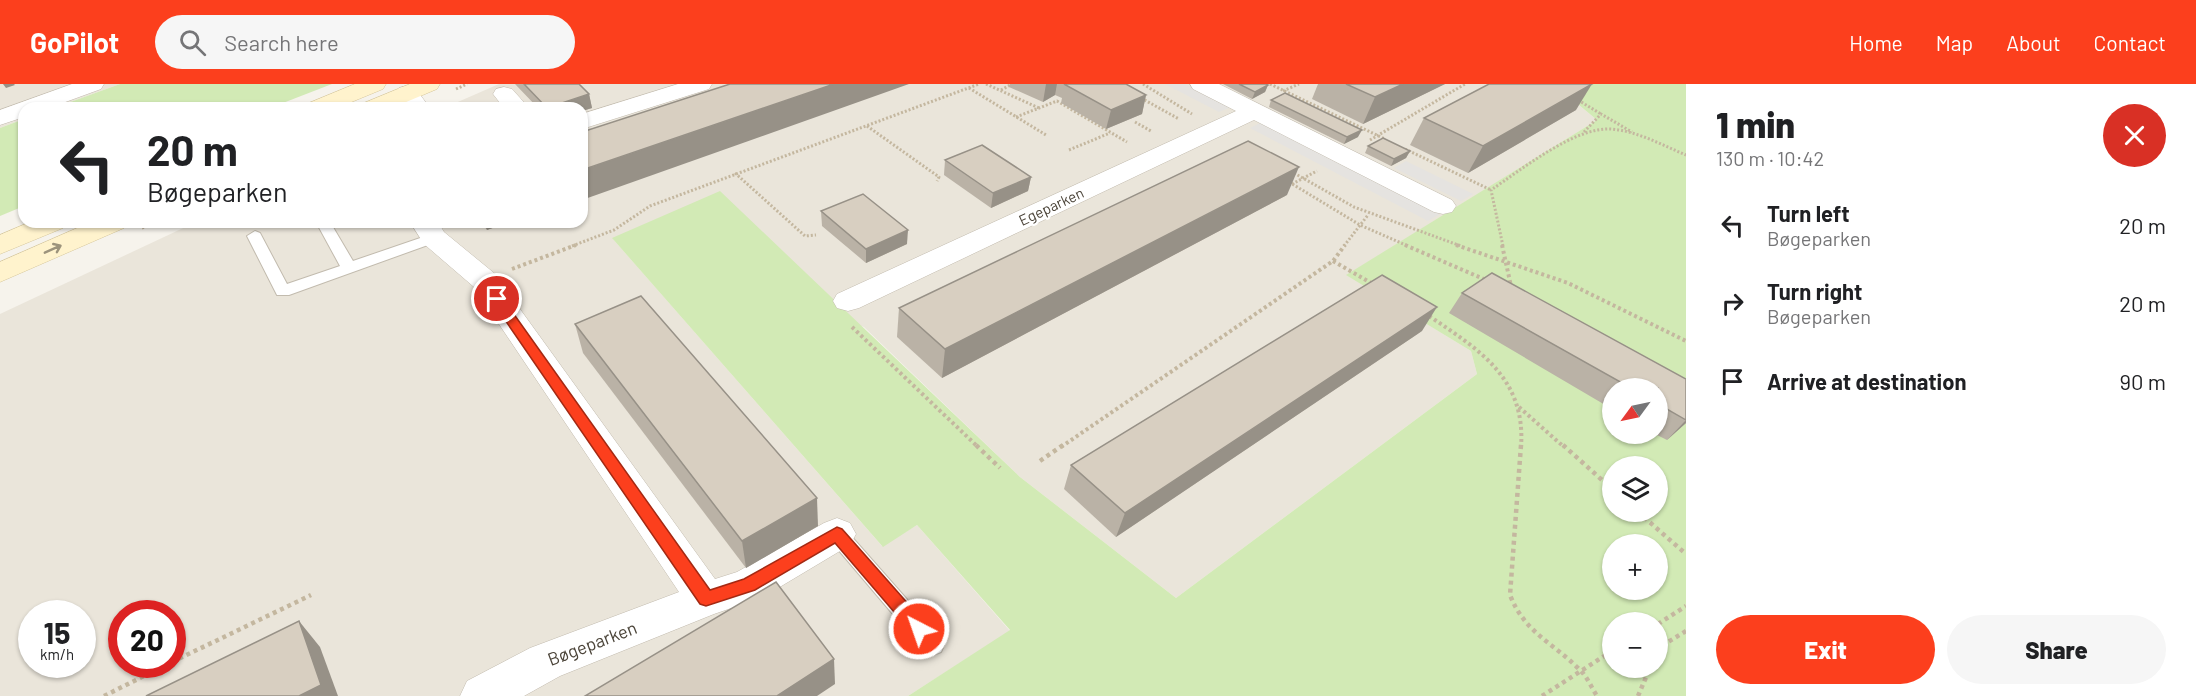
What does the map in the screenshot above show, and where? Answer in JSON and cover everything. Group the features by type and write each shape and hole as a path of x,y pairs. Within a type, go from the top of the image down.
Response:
{"street":[{"path":"45,102 93,84"},
{"path":"332,102 375,84"},
{"path":"412,101 429,84"},
{"path":"588,120 701,84"},
{"path":"1201,84 1443,206"},
{"name":"Egeparken","path":"848,301 1254,111"},
{"path":"0,118 18,112"},
{"path":"0,246 40,228"},
{"path":"0,273 101,228"},
{"path":"429,230 484,280 706,599"},
{"name":"Bøgeparken","path":"482,696 544,662 706,599 749,585 837,534"}],"lane":[{"path":"326,228 349,268"},
{"path":"255,236 283,291 349,268 429,230"},
{"path":"837,534 933,645"}],"path":[{"path":"484,280 614,230 650,206 979,84"},
{"path":"986,84 1040,108"},
{"path":"1000,90 1012,84"},
{"path":"1270,84 1389,141"},
{"path":"1279,94 1299,84"},
{"path":"1366,142 1465,84"},
{"path":"969,88 1046,135"},
{"path":"1140,97 1207,133"},
{"path":"1572,98 1634,134 1686,155"},
{"path":"1016,117 1057,101 1154,158"},
{"path":"1491,190 1584,132 1601,114"},
{"path":"866,125 939,177 937,181"},
{"path":"1584,132 1606,129 1634,134"},
{"path":"1069,150 1110,132"},
{"path":"1399,146 1491,190"},
{"path":"735,173 805,236 816,235"},
{"path":"1283,178 1360,225 1491,282"},
{"path":"1491,190 1512,291 1502,286"},
{"path":"1040,462 1333,261 1368,215"},
{"path":"1333,261 1377,287"},
{"path":"848,301 852,308 839,315 1000,468"},
{"path":"1427,315 1468,342 1491,362 1508,384 1519,406 1522,432 1510,596 1515,612 1530,629 1580,670 1597,696"},
{"path":"1519,406 1602,480"},
{"path":"1649,522 1686,554"},
{"path":"186,655 311,595"},
{"path":"1668,618 1686,606"},
{"path":"1668,642 1686,631"},
{"path":"1542,696 1602,657"},
{"path":"105,696 140,678"},
{"path":"1638,696 1646,678"}],"shaded area":[{"path":"0,84 120,84 70,102 18,102 18,121 0,128"},
{"path":"499,84 1526,84 1579,105 1597,120 1347,275 1471,351 1477,374 1176,598 1020,477 864,327 613,239 882,546 917,525 1010,631 908,696 0,696 0,314 183,228 588,228 588,102 458,102"},
{"path":"1165,84 1186,84 1231,107 1219,112"},
{"path":"1262,122 1440,214 1428,221 1250,128"},
{"path":"1406,161 1473,194 1461,201 1394,168"}],"green space":[{"path":"120,84 332,84 286,102 70,102"},
{"path":"1526,84 1686,84 1686,696 908,696 1010,630 917,525 883,547 612,238 720,191 1020,477 1176,598 1477,374 1471,351 1346,275 1597,120 1579,105"},
{"path":"18,121 18,208 0,216 0,128"}],"building":[{"path":"524,84 579,84 589,94 565,102 541,102"},
{"path":"730,84 834,84 588,168 588,130"},
{"path":"1064,84 1126,84 1146,95 1111,110"},
{"path":"1239,84 1266,84 1268,85 1255,92"},
{"path":"1346,84 1403,84 1375,97"},
{"path":"1489,84 1592,84 1483,146 1424,118"},
{"path":"1285,93 1362,130 1347,137 1271,100"},
{"path":"1383,138 1410,151 1394,159 1368,146"},
{"path":"1248,141 1299,167 945,349 899,308"},
{"path":"982,145 1031,177 993,193 945,160"},
{"path":"863,194 908,230 866,249 821,211"},
{"path":"1492,273 1686,379 1686,420 1668,410 1668,378 1613,378 1462,293"},
{"path":"1382,275 1437,307 1125,513 1071,465"},
{"path":"641,296 817,498 742,541 575,324"},
{"path":"776,582 834,659 777,696 585,696"},
{"path":"299,621 321,685 299,696 146,696"}],"route":[{"path":"497,299 706,599 749,585 837,534 919,629"}]}
